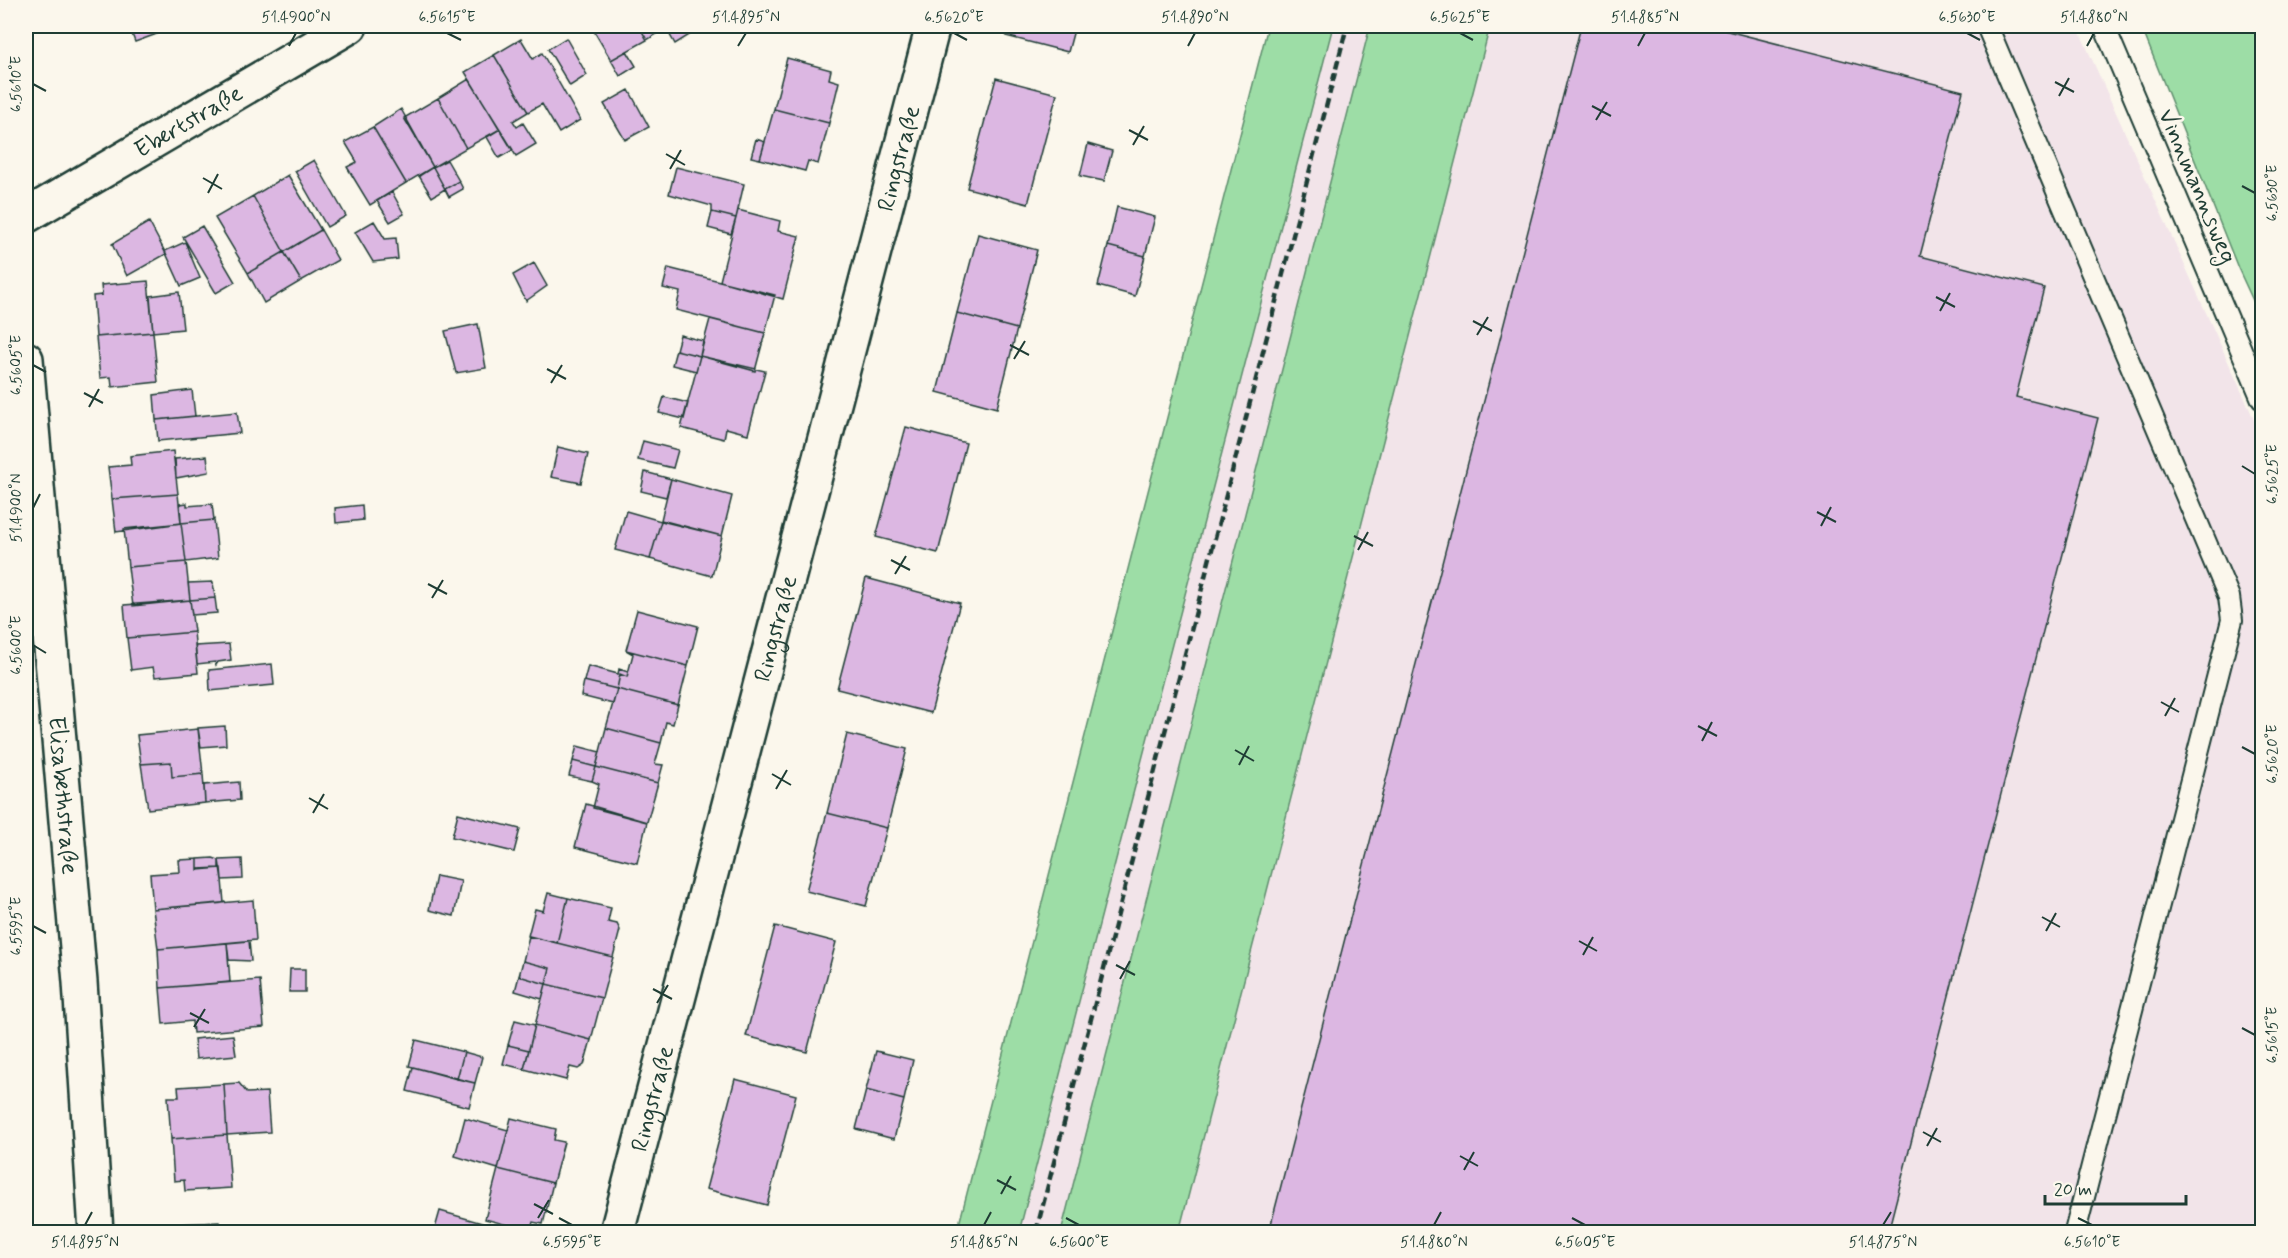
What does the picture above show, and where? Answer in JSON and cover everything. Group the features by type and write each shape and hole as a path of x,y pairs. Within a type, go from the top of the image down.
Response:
{"street":[{"name":"Ebertstraße","path":"26,216 350,26"},
{"name":"Ringstraße","path":"617,1233 933,26"},
{"name":"Elisabethstraße","path":"26,359 80,982 96,1233"}],"lane":[{"path":"1987,26 2229,597 2232,611 2232,620 2075,1233"},
{"name":"Vinnmannsweg","path":"2104,26 2262,399"}],"shaded area":[{"path":"1333,26 1370,26 1061,1232 1019,1232"},
{"path":"1490,26 2077,26 2262,437 2262,1232 1179,1232"}],"green space":[{"path":"1268,26 1333,26 1019,1232 957,1232"},
{"path":"1370,26 1490,26 1179,1232 1061,1232"},
{"path":"2141,26 2262,26 2262,320 2238,268"}],"building":[{"path":"129,26 151,26 154,35 135,42"},
{"path":"151,26 172,26 173,28 154,35"},
{"path":"591,26 639,26 647,40 611,60"},
{"path":"639,26 670,26 647,40"},
{"path":"687,26 691,34 675,44 666,28"},
{"path":"1009,26 1075,26 1068,52 1006,36"},
{"path":"1126,26 1144,26 1143,30"},
{"path":"1581,26 1708,26 1963,91 1920,256 2044,288 2016,397 2098,418 1888,1232 1269,1232"},
{"path":"566,38 587,75 570,86 548,49"},
{"path":"521,39 533,59 542,53 580,120 559,133 542,104 528,112 494,55"},
{"path":"627,51 636,66 620,76 611,60"},
{"path":"494,55 528,112 513,121 517,127 523,123 536,144 516,156 465,72"},
{"path":"787,58 831,70 829,79 839,82 829,123 774,109"},
{"path":"996,78 1057,94 1028,204 967,188"},
{"path":"469,79 500,129 466,148 438,98"},
{"path":"629,90 649,127 625,140 604,104"},
{"path":"438,98 466,148 433,167 404,118"},
{"path":"401,109 433,167 406,183 373,127"},
{"path":"774,109 829,123 818,164 808,161 805,171 760,159"},
{"path":"373,127 406,183 370,205 347,167 357,162 345,142"},
{"path":"500,129 513,150 499,158 487,137"},
{"path":"756,139 765,142 760,159 751,157"},
{"path":"1088,144 1112,151 1104,181 1080,176"},
{"path":"314,160 346,216 327,227 295,171"},
{"path":"447,160 459,181 445,189 433,167"},
{"path":"433,167 445,189 432,197 419,176"},
{"path":"676,167 744,184 736,218 712,212 712,206 669,194"},
{"path":"288,175 321,230 284,252 253,196"},
{"path":"459,181 463,189 449,197 445,189"},
{"path":"392,192 404,214 390,222 377,201"},
{"path":"253,196 284,252 248,273 215,218"},
{"path":"1117,207 1155,217 1145,256 1108,246"},
{"path":"738,210 780,221 778,231 799,236 783,299 720,281"},
{"path":"712,212 736,218 731,234 708,228"},
{"path":"374,221 385,239 396,238 398,259 373,262 355,232"},
{"path":"149,222 166,254 127,276 112,244"},
{"path":"202,226 235,282 216,293 183,237"},
{"path":"321,230 338,260 301,281 284,252"},
{"path":"978,234 1037,250 1017,329 957,313"},
{"path":"185,242 200,278 181,286 165,251"},
{"path":"1108,246 1145,256 1135,296 1098,286"},
{"path":"284,252 301,281 264,303 248,273"},
{"path":"534,263 547,286 526,301 513,275"},
{"path":"668,268 775,295 765,333 676,310 680,292 663,288"},
{"path":"148,281 153,332 96,337 93,296 102,295 101,285"},
{"path":"179,292 183,329 153,332 150,296"},
{"path":"957,313 1017,329 997,408 937,392"},
{"path":"710,319 765,333 755,371 700,356"},
{"path":"478,324 486,368 456,373 445,331"},
{"path":"153,332 158,382 112,387 111,377 100,378 96,337"},
{"path":"680,335 703,341 700,356 676,350"},
{"path":"676,350 700,356 696,371 672,365"},
{"path":"700,356 765,371 748,434 726,428 724,439 681,428"},
{"path":"192,390 195,416 156,420 154,395"},
{"path":"664,397 688,403 684,419 659,413"},
{"path":"237,412 240,433 158,441 156,420"},
{"path":"906,427 966,443 938,553 876,537"},
{"path":"643,441 678,450 673,468 638,460"},
{"path":"558,447 588,454 581,483 551,477"},
{"path":"173,451 178,494 112,499 108,467 131,465 130,456"},
{"path":"207,456 209,472 176,478 175,459"},
{"path":"645,472 671,479 666,497 641,491"},
{"path":"671,479 732,496 722,536 661,520"},
{"path":"178,494 181,523 116,532 112,499"},
{"path":"187,503 187,506 212,504 214,520 181,523 180,504"},
{"path":"362,505 363,520 336,523 335,508"},
{"path":"626,511 661,521 650,559 615,550"},
{"path":"214,520 218,558 186,562 181,523"},
{"path":"661,521 722,536 712,576 650,559"},
{"path":"181,523 186,562 128,567 124,529"},
{"path":"186,562 190,600 133,606 128,567"},
{"path":"866,578 960,603 931,713 837,689"},
{"path":"213,582 215,598 190,600 188,583"},
{"path":"215,598 217,613 192,615 190,600"},
{"path":"190,600 194,632 127,638 124,605"},
{"path":"637,610 698,626 688,666 626,650"},
{"path":"194,632 198,673 155,677 153,667 131,670 127,638"},
{"path":"229,644 231,660 218,662 216,665 215,662 197,664 195,646"},
{"path":"626,650 688,666 678,705 617,689 620,674 627,677 633,654"},
{"path":"272,664 274,685 210,691 209,670"},
{"path":"588,666 618,674 619,669 628,672 627,677 620,674 617,689 584,681"},
{"path":"584,681 617,689 613,704 581,696"},
{"path":"617,689 678,705 673,724 666,722 661,743 606,728"},
{"path":"225,726 226,745 201,747 198,728"},
{"path":"606,728 661,743 655,764 663,765 658,783 596,767"},
{"path":"198,729 203,774 172,777 171,762 141,764 137,735"},
{"path":"847,734 907,749 887,828 827,813"},
{"path":"577,746 600,752 596,767 573,761"},
{"path":"573,761 596,767 592,781 569,776"},
{"path":"171,762 172,777 203,774 205,803 148,809 141,764"},
{"path":"596,767 658,783 647,822 593,808 599,784 592,781"},
{"path":"239,782 240,800 205,803 204,785"},
{"path":"586,804 647,822 637,863 575,847"},
{"path":"458,813 520,829 514,852 452,837"},
{"path":"827,813 887,828 866,906 806,891"},
{"path":"198,859 219,860 219,868 198,869"},
{"path":"198,859 198,870 221,868 224,903 153,909 150,874 180,872 179,860"},
{"path":"242,859 243,879 222,880 219,860"},
{"path":"436,876 461,881 454,916 429,910"},
{"path":"548,893 568,898 557,943 528,936 535,909 543,911"},
{"path":"568,898 611,908 608,922 617,924 620,930 613,957 557,943"},
{"path":"253,900 256,940 158,949 153,909"},
{"path":"775,926 836,942 807,1052 746,1036"},
{"path":"529,936 613,957 602,998 546,984 550,968 523,961"},
{"path":"249,941 251,961 229,960 227,943"},
{"path":"227,943 230,982 160,988 158,949"},
{"path":"523,961 550,968 546,984 519,976"},
{"path":"290,969 305,969 305,992 289,992"},
{"path":"519,976 546,984 542,999 515,991"},
{"path":"260,980 264,1027 193,1033 192,1021 163,1024 160,988"},
{"path":"546,984 602,998 591,1040 535,1025"},
{"path":"515,1020 535,1025 529,1050 508,1045"},
{"path":"535,1025 591,1040 584,1065 578,1069 570,1067 566,1080 524,1069"},
{"path":"233,1035 236,1055 196,1059 194,1039"},
{"path":"416,1040 464,1052 457,1079 409,1066"},
{"path":"508,1045 529,1050 524,1069 503,1064"},
{"path":"876,1051 913,1060 904,1100 866,1090"},
{"path":"464,1052 482,1057 475,1083 457,1079"},
{"path":"413,1067 475,1083 469,1107 407,1091"},
{"path":"735,1079 796,1095 767,1205 706,1189"},
{"path":"239,1083 247,1093 267,1092 270,1132 227,1135 224,1084"},
{"path":"224,1084 227,1135 171,1139 168,1097 179,1097 178,1087"},
{"path":"866,1090 904,1100 894,1139 856,1129"},
{"path":"465,1118 508,1130 498,1169 455,1156"},
{"path":"511,1118 556,1129 554,1140 564,1142 553,1183 498,1169"},
{"path":"227,1135 231,1188 185,1191 184,1180 174,1181 171,1139"},
{"path":"498,1169 553,1183 543,1224 533,1222 530,1231 485,1219"},
{"path":"26,1179 28,1215 26,1215"},
{"path":"440,1211 482,1223 480,1232 434,1232"},
{"path":"26,1215 28,1215 29,1232 26,1232"},
{"path":"219,1222 220,1232 177,1232 177,1224"}],"railway":[{"path":"1036,1232 1347,26"}]}
